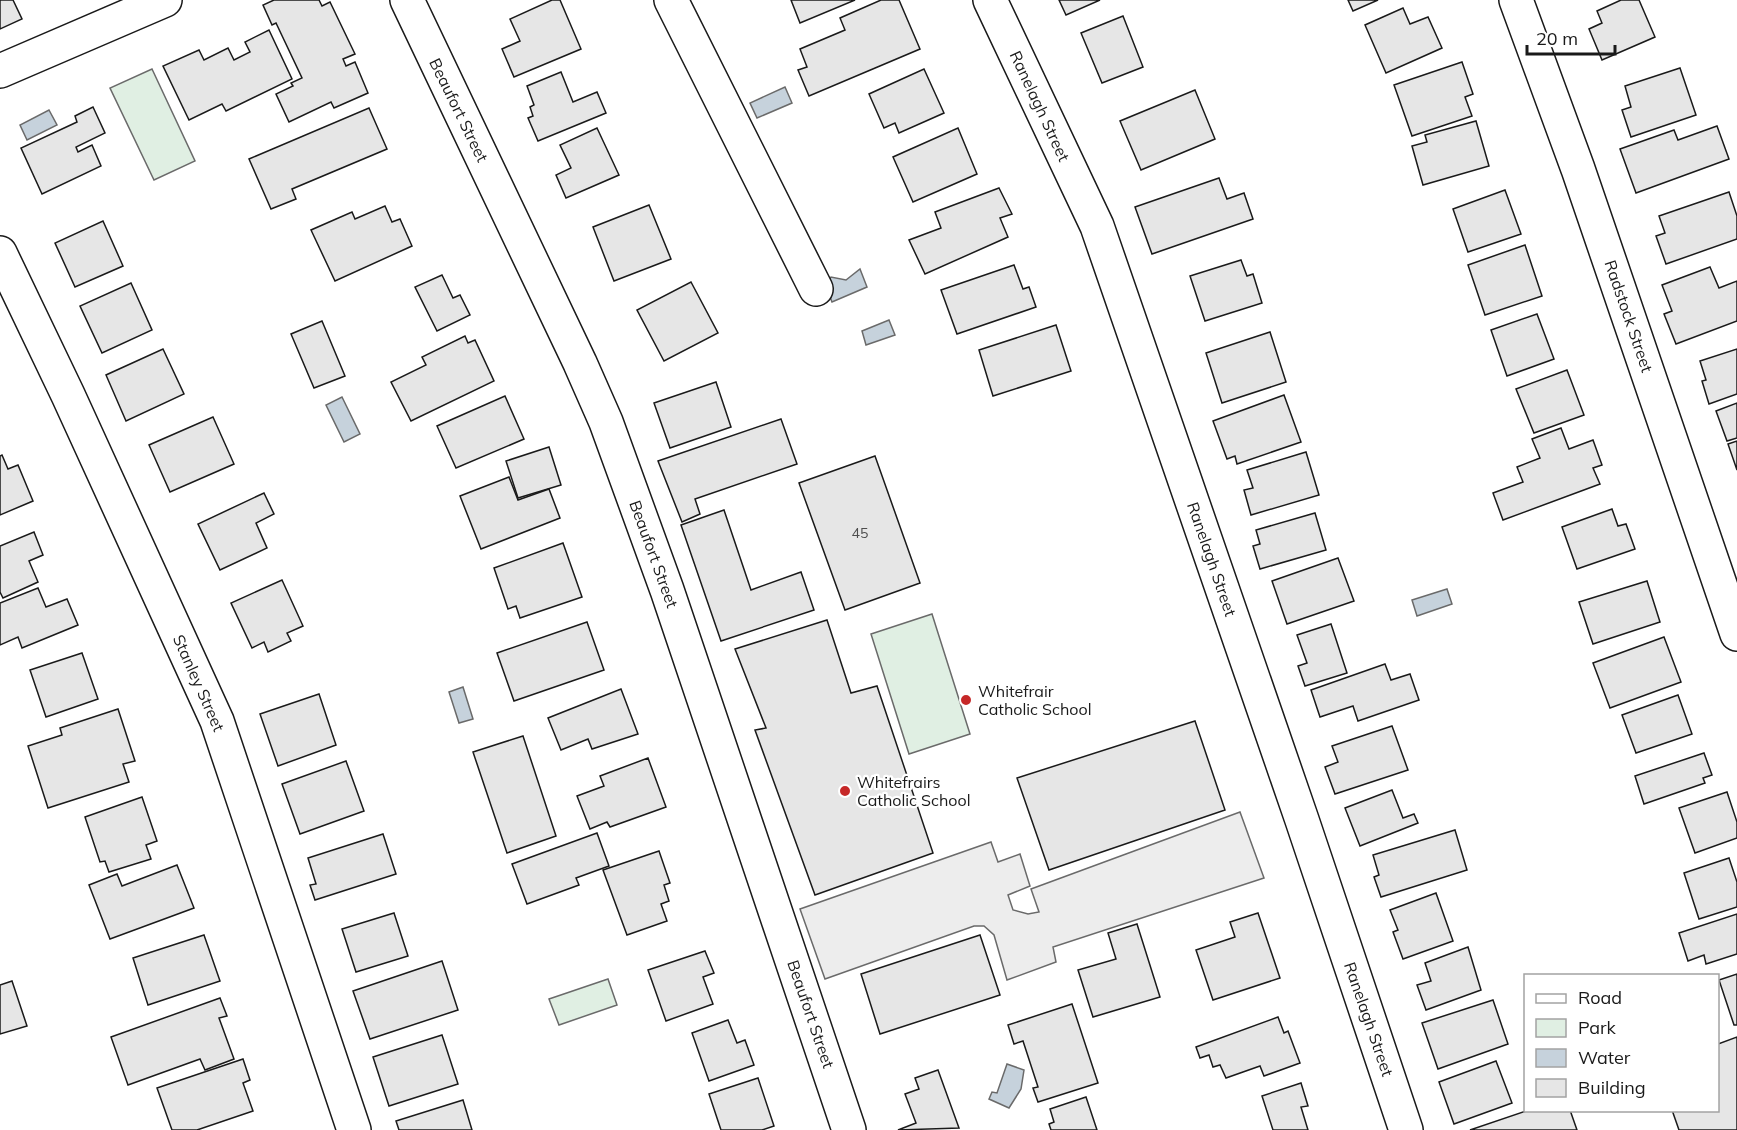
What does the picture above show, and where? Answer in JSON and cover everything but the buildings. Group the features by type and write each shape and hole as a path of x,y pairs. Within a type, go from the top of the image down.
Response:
{"street":[{"path":"0,71 165,0"},
{"name":"Beaufort Street","path":"407,0 606,422 667,590 849,1130"},
{"path":"671,0 816,289"},
{"name":"Ranelagh Street","path":"990,0 1097,226 1407,1130"},
{"name":"Radstock Street","path":"1516,0 1578,169 1737,634"},
{"name":"Stanley Street","path":"0,253 68,395 217,721 354,1130"}],"green space":[{"path":"152,69 195,161 154,180 110,88"},
{"path":"932,614 970,734 909,754 871,634"},
{"path":"608,979 617,1005 559,1025 549,999"}],"shaded area":[{"path":"1240,812 1264,878 1053,947 1056,962 1007,980 994,935 984,926 974,926 825,979 800,909 991,842 998,862 1020,854 1030,886 1008,895 1013,910 1028,914 1039,912 1031,889"}],"water":[{"path":"785,87 792,103 757,118 750,103"},
{"path":"49,110 57,125 27,140 20,125"},
{"path":"860,269 867,287 832,302 826,287 831,277 846,280"},
{"path":"889,320 895,335 866,345 862,331"},
{"path":"342,397 360,434 344,442 326,405"},
{"path":"1447,589 1452,604 1417,616 1412,600"},
{"path":"463,687 473,719 459,723 449,692"},
{"path":"1007,1064 1024,1070 1021,1089 1009,1108 989,1099 992,1092 997,1093"}],"place":[{"name":"Whitefrair Catholic School","path":"966,700"},
{"name":"Whitefrairs Catholic School","path":"845,791"}]}
